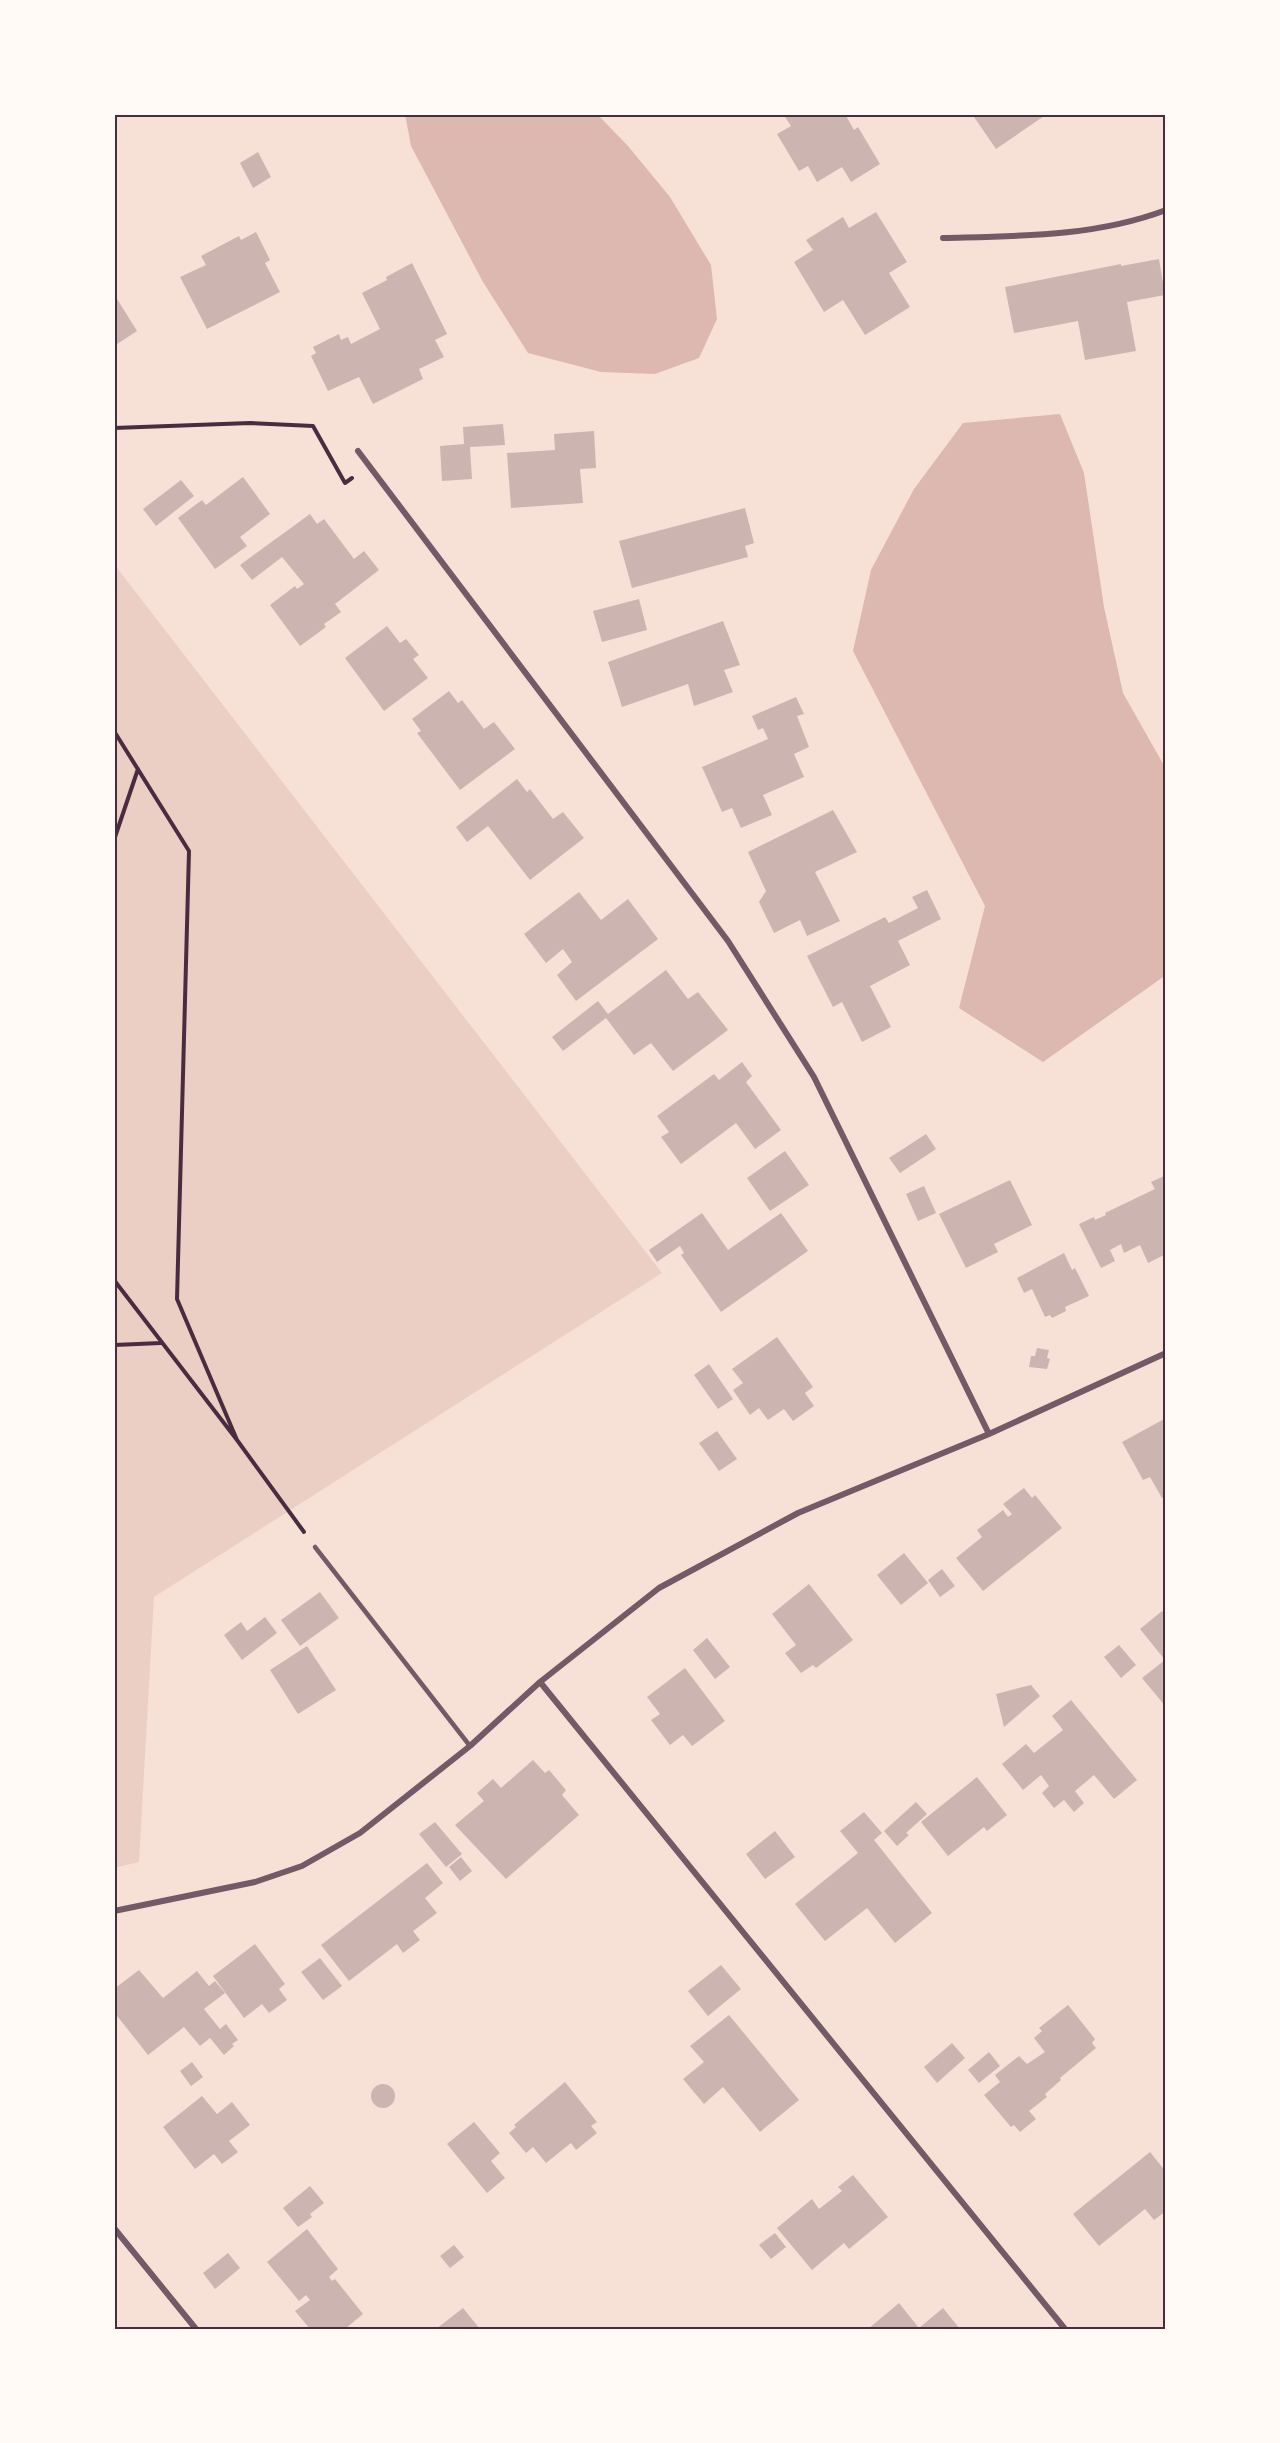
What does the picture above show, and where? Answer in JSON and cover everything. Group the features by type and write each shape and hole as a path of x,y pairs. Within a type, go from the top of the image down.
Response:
{"street":[{"path":"943,238 1053,235 1146,218 1166,210"},
{"path":"358,451 728,941 814,1077 989,1434"},
{"path":"114,1911 255,1882 302,1866 360,1833 470,1746 540,1682 659,1588 798,1513 989,1434 1166,1353"},
{"path":"540,1682 1065,2329"},
{"path":"114,2228 196,2329"}],"lane":[{"path":"315,1547 470,1746"}],"path":[{"path":"114,428 250,423 313,426 345,483 370,466"},
{"path":"114,731 189,851 177,1299 237,1440"},
{"path":"114,840 138,769"},
{"path":"114,1280 237,1440 315,1547"},
{"path":"114,1345 162,1343"}],"shaded area":[{"path":"405,114 597,114 628,146 670,197 711,265 717,319 699,358 655,374 601,372 528,353 483,282 411,146"},
{"path":"1060,414 1084,473 1104,607 1123,693 1166,769 1166,975 1043,1062 959,1008 985,906 853,651 871,570 914,489 963,423"},
{"path":"114,564 662,1273 154,1597 139,1862 114,1868"}],"building":[{"path":"783,114 845,114 854,130 858,127 880,164 851,182 842,167 817,182 808,166 799,171 777,134 791,126"},
{"path":"972,114 1047,114 996,149"},
{"path":"258,152 271,177 253,188 240,163"},
{"path":"876,212 907,262 889,273 910,307 865,335 843,300 824,312 794,262 813,250 806,240 843,217 849,228"},
{"path":"256,232 270,260 265,263 280,292 207,329 180,277 206,265 201,256 239,236 241,240"},
{"path":"1159,259 1165,295 1127,302 1136,351 1085,360 1078,321 1014,333 1005,287 1121,264 1121,266"},
{"path":"412,263 447,334 435,340 444,357 419,369 423,379 373,404 359,377 328,391 311,356 316,353 313,347 339,334 341,340 348,337 351,344 380,329 362,293"},
{"path":"114,294 137,331 114,346"},
{"path":"503,424 505,445 470,447 472,479 442,481 440,446 464,444 463,427"},
{"path":"594,431 596,468 580,469 583,503 511,508 507,453 555,450 554,434"},
{"path":"243,477 270,514 240,537 247,546 215,569 178,518 202,500 206,505"},
{"path":"181,480 194,496 156,526 143,509"},
{"path":"745,508 754,543 745,546 748,557 632,588 619,541"},
{"path":"310,514 317,524 324,519 354,559 364,551 379,570 335,604 341,612 324,624 326,627 300,646 270,605 295,586 297,589 304,584 282,557 252,580 240,565"},
{"path":"639,599 647,630 602,642 593,611"},
{"path":"723,621 740,665 724,670 733,692 694,706 688,684 622,707 608,662"},
{"path":"387,626 400,643 406,639 419,655 413,659 428,678 384,711 345,658"},
{"path":"449,691 458,703 462,700 484,729 494,722 515,749 460,790 417,733 421,731 412,719"},
{"path":"796,697 804,714 797,716 809,747 794,754 804,777 763,795 772,815 741,828 732,808 722,812 702,767 768,739 763,728 758,730 752,716"},
{"path":"517,779 527,792 530,789 553,819 563,812 584,838 530,880 488,826 467,842 456,827"},
{"path":"833,810 857,852 815,872 840,921 807,936 800,920 774,933 759,902 766,891 748,852"},
{"path":"927,890 941,919 898,941 910,965 870,986 891,1027 862,1042 842,1002 833,1007 807,956 885,917 889,923 918,908 912,897"},
{"path":"579,892 601,920 628,899 658,939 576,1001 557,975 572,962 563,949 546,963 524,934"},
{"path":"666,970 688,999 698,992 728,1030 673,1071 651,1043 634,1055 606,1018 563,1051 552,1037 598,1001 608,1014"},
{"path":"742,1062 752,1076 746,1082 781,1130 755,1149 736,1123 681,1164 661,1137 669,1132 657,1116 714,1074 719,1080"},
{"path":"926,1134 936,1149 900,1173 889,1158"},
{"path":"785,1151 809,1185 770,1211 747,1178"},
{"path":"1166,1175 1166,1254 1148,1263 1140,1245 1124,1253 1121,1244 1110,1250 1115,1261 1101,1268 1079,1224 1094,1217 1095,1220 1106,1215 1105,1213 1155,1189 1151,1182"},
{"path":"1010,1180 1032,1225 994,1244 998,1252 966,1268 939,1214"},
{"path":"924,1186 936,1213 918,1221 906,1194"},
{"path":"702,1213 728,1250 781,1213 808,1251 721,1312 681,1255 684,1253 680,1246 657,1262 649,1250"},
{"path":"1064,1253 1072,1270 1075,1268 1089,1296 1065,1307 1066,1311 1052,1318 1050,1315 1045,1317 1032,1289 1024,1293 1017,1278"},
{"path":"777,1337 813,1387 805,1393 814,1406 793,1421 784,1409 768,1420 759,1408 750,1415 733,1390 743,1383 732,1369"},
{"path":"1037,1348 1049,1350 1047,1358 1050,1359 1047,1369 1029,1367 1031,1356 1035,1356"},
{"path":"709,1364 733,1399 718,1409 694,1375"},
{"path":"1166,1418 1166,1496 1162,1498 1150,1477 1143,1480 1122,1442"},
{"path":"717,1431 737,1459 719,1471 699,1443"},
{"path":"1024,1488 1032,1498 1035,1495 1062,1528 983,1591 956,1558 982,1537 977,1530 1003,1510 1008,1517 1012,1514 1003,1504"},
{"path":"904,1553 928,1583 901,1605 877,1575"},
{"path":"942,1569 955,1586 940,1597 928,1580"},
{"path":"809,1584 853,1640 816,1668 813,1665 801,1673 785,1653 796,1645 772,1614"},
{"path":"320,1592 339,1618 300,1646 281,1620"},
{"path":"1162,1611 1166,1616 1166,1707 1142,1678 1165,1660 1140,1629"},
{"path":"265,1617 277,1633 242,1660 224,1635 241,1622 247,1631"},
{"path":"707,1638 730,1667 715,1679 693,1650"},
{"path":"1119,1645 1136,1665 1121,1678 1104,1657"},
{"path":"307,1646 336,1690 298,1714 270,1670"},
{"path":"685,1668 725,1721 692,1746 683,1735 670,1745 651,1720 660,1714 647,1697"},
{"path":"1031,1685 1040,1696 1004,1727 996,1694"},
{"path":"1071,1700 1137,1780 1114,1799 1094,1775 1075,1791 1084,1803 1074,1812 1064,1800 1054,1808 1042,1793 1049,1786 1041,1775 1023,1790 1002,1764 1026,1744 1034,1753 1063,1730 1052,1716"},
{"path":"533,1760 545,1773 549,1770 566,1790 562,1795 579,1815 506,1879 455,1825 484,1801 477,1793 493,1779 501,1788"},
{"path":"977,1777 1007,1815 987,1831 984,1827 948,1856 921,1822"},
{"path":"916,1802 927,1814 906,1833 909,1835 897,1846 884,1831"},
{"path":"864,1812 882,1833 874,1840 932,1913 895,1943 867,1908 825,1941 795,1904 858,1853 840,1831"},
{"path":"435,1822 462,1854 446,1867 419,1834"},
{"path":"775,1831 795,1857 765,1879 746,1854"},
{"path":"461,1857 472,1871 460,1881 449,1867"},
{"path":"427,1863 443,1883 425,1898 437,1913 413,1931 420,1940 403,1953 397,1944 349,1981 321,1945"},
{"path":"255,1944 285,1984 279,1989 287,2000 269,2013 262,2004 244,2018 213,1976"},
{"path":"320,1958 342,1986 323,2000 301,1972"},
{"path":"721,1965 741,1989 708,2016 688,1991"},
{"path":"139,1970 163,1998 197,1971 209,1986 215,1981 225,1993 204,2009 220,2029 226,2024 238,2040 232,2044 234,2046 224,2055 210,2038 200,2046 184,2027 148,2055 114,2012 114,1989"},
{"path":"1068,2005 1095,2039 1092,2043 1096,2048 1060,2078 1061,2080 1045,2094 1047,2097 1029,2111 1036,2119 1020,2132 1014,2125 1011,2127 984,2095 1000,2082 995,2075 1019,2056 1027,2064 1045,2052 1034,2038 1042,2031 1039,2028"},
{"path":"729,2015 799,2100 760,2132 723,2087 704,2104 683,2079 704,2062 690,2046"},
{"path":"952,2043 965,2058 937,2083 924,2067"},
{"path":"989,2052 1000,2066 979,2083 968,2070"},
{"path":"192,2062 203,2077 191,2086 180,2071"},
{"path":"565,2082 597,2122 591,2126 597,2133 576,2150 571,2143 546,2163 533,2147 526,2153 509,2133 516,2127 514,2125"},
{"path":"383,2084 388,2085 394,2091 394,2101 388,2107 383,2108 378,2107 372,2101 371,2096 372,2091 378,2085"},
{"path":"202,2096 217,2114 232,2102 250,2125 229,2141 238,2152 222,2164 214,2154 195,2169 163,2127"},
{"path":"474,2122 500,2153 491,2161 505,2178 487,2193 447,2144"},
{"path":"1150,2152 1166,2172 1166,2211 1154,2220 1145,2209 1099,2246 1073,2214"},
{"path":"853,2175 888,2217 849,2249 844,2243 812,2270 777,2228 812,2199 819,2209 842,2191 838,2187"},
{"path":"310,2186 324,2203 310,2214 312,2217 298,2227 283,2208"},
{"path":"307,2229 338,2269 329,2277 332,2281 335,2279 363,2314 345,2329 310,2329 295,2311 310,2300 306,2295 299,2301 267,2262"},
{"path":"775,2233 786,2247 771,2259 759,2245"},
{"path":"454,2245 464,2257 450,2268 440,2256"},
{"path":"228,2253 240,2268 215,2289 203,2273"},
{"path":"899,2303 919,2328 943,2308 960,2329 868,2329"},
{"path":"463,2308 480,2329 436,2329"}]}
